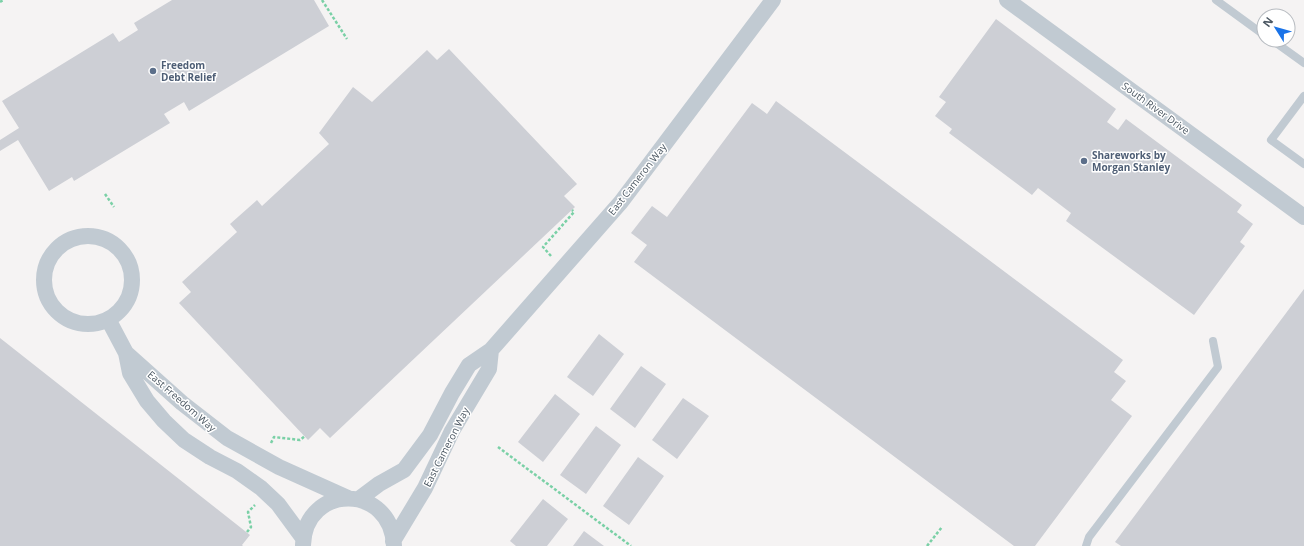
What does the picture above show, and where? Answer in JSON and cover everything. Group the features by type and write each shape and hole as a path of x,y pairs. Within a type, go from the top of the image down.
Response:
{"street":[{"name":"East Cameron Way","path":"354,499 404,470 430,435 452,393 469,365 490,350 621,202 773,0"},
{"name":"South River Drive","path":"1007,0 1304,217"},
{"path":"90,236 104,239 115,245 125,255 130,267 133,281 130,294 124,306 114,316 108,319 101,322 88,324 74,322 62,315 52,305 46,293 44,279 47,266 54,253 64,244 76,238 90,236"},
{"name":"East Freedom Way","path":"108,319 126,353 130,373 147,401 164,421 184,440 237,471 261,488 278,504 303,542"},
{"name":"East Cameron Way","path":"394,545 425,488 452,430 489,369 490,350"},
{"name":"East Freedom Way","path":"126,353 182,403 226,438 279,467 354,499 370,504 380,511 388,521 393,533 394,545"},
{"path":"303,542 306,527 311,517 318,509 338,499 354,499"}],"lane":[{"path":"1216,0 1256,29"},
{"path":"1283,48 1304,63"},
{"path":"1304,96 1271,140 1304,164"},
{"path":"1086,546 1089,537 1218,367 1213,341"}],"path":[{"path":"322,0 347,39"},
{"path":"105,194 114,207"},
{"path":"551,256 543,247 574,212 572,210"},
{"path":"270,443 274,438 300,440 305,436"},
{"path":"498,447 631,546"},
{"path":"246,532 251,527 248,512 255,505"},
{"path":"927,546 942,528"}],"building":[{"name":"Freedom Debt Relief","path":"172,0 314,0 329,26 189,111 184,102 164,114 170,123 74,181 72,177 49,191 18,140 0,151 0,140 19,128 2,101 113,33 119,42 138,30 134,23"},
{"name":"Shareworks by Morgan Stanley","path":"996,19 1116,109 1107,122 1118,130 1126,119 1242,205 1237,212 1253,224 1240,242 1245,246 1194,315 1066,221 1071,213 1038,188 1032,195 949,133 952,129 935,116 946,102 939,97"},
{"path":"449,49 577,184 564,196 575,207 330,438 320,428 308,440 179,303 191,292 182,282 237,232 230,224 257,200 262,206 329,144 319,133 353,87 372,102 427,50 437,60"},
{"path":"776,101 1123,360 1114,372 1126,381 1111,400 1132,416 1035,546 1014,546 634,262 647,245 631,233 652,206 667,217 752,103 767,114"},
{"path":"1304,289 1304,546 1121,546 1115,542"},
{"path":"599,334 624,354 593,396 567,377"},
{"path":"0,338 250,535 242,545 243,546 0,546"},
{"path":"641,366 666,384 635,428 610,409"},
{"path":"555,394 580,414 543,462 518,442"},
{"path":"683,398 709,416 677,459 652,440"},
{"path":"596,426 621,445 586,494 560,475"},
{"path":"638,457 664,476 629,525 603,506"},
{"path":"543,499 568,519 547,546 516,546 510,541"},
{"path":"584,531 604,546 573,546"}],"place":[{"name":"Freedom Debt Relief","path":"153,71"},
{"name":"Shareworks by Morgan Stanley","path":"1084,161"}]}
